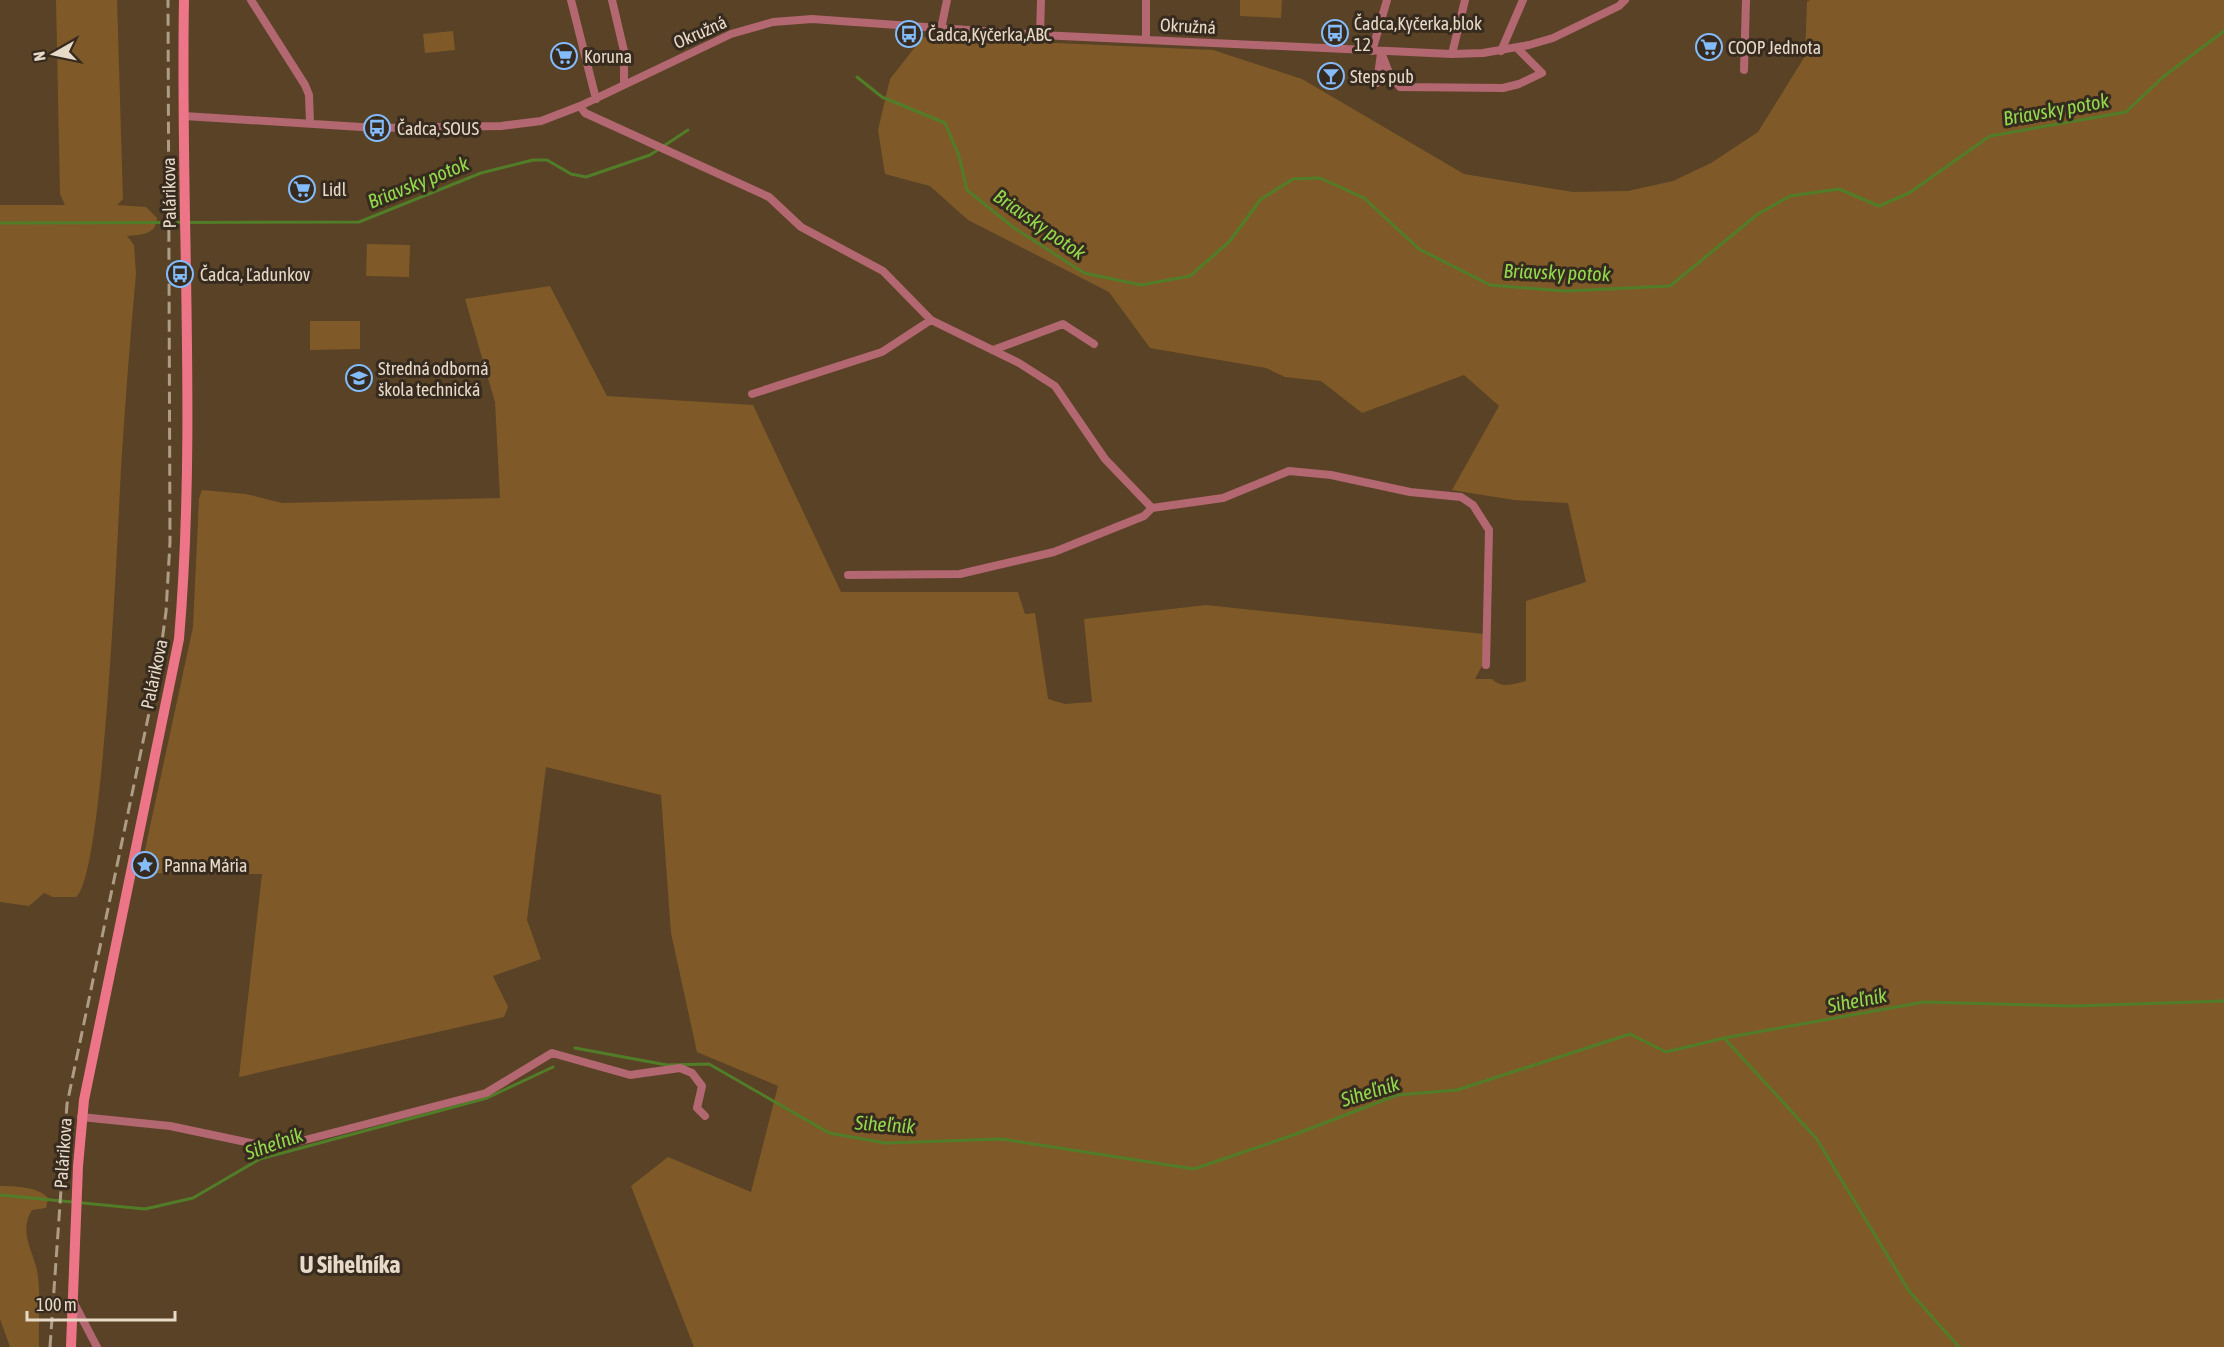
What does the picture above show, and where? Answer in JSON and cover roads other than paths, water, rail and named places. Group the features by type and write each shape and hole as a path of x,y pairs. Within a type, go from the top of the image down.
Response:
{"main road":[{"name":"Palárikova","path":"71,1347 81,1117 179,639 184,579 186,476 184,0"}],"street":[{"path":"251,0 305,85 309,95 310,123"},
{"path":"571,0 596,99"},
{"path":"612,0 624,51 624,84"},
{"path":"941,29 947,0"},
{"path":"1040,35 1041,0"},
{"path":"1146,0 1146,38"},
{"path":"1377,82 1377,52 1387,0"},
{"path":"1452,54 1465,0"},
{"path":"1501,51 1523,0"},
{"name":"Okružná","path":"184,116 376,128 501,126 541,121 596,99 731,34 773,22 812,19 1040,35 1146,38 1377,52 1452,54 1501,51 1553,38 1619,6 1625,0"},
{"path":"1744,70 1746,0"},
{"path":"1377,52 1400,87 1503,88 1520,84 1542,73 1517,48"},
{"path":"580,106 585,113 638,139 769,197 801,227 883,271 931,320 1019,363 1055,386 1105,459 1152,508"},
{"path":"752,394 882,352 931,320"},
{"path":"993,350 1063,324 1094,344"},
{"path":"848,575 960,574 985,570 1054,552 1144,516 1152,508 1223,498 1288,471 1331,475 1410,492 1461,497 1473,505 1489,530 1486,665"},
{"path":"81,1117 170,1126 274,1148 486,1093 552,1053 630,1075 673,1069 686,1070 696,1077 702,1086 697,1108 705,1116"},
{"path":"73,1301 97,1347"}],"waterway":[{"name":"Briavsky potok","path":"857,77 882,97 945,123 959,156 967,190 1013,227 1084,273 1141,285 1190,276 1229,242 1261,199 1293,179 1320,178 1364,198 1419,249 1490,285 1565,291 1670,286 1758,214 1790,196 1839,189 1879,206 1909,193 1990,136 2126,112 2163,77 2224,31"},
{"name":"Briavsky potok","path":"0,223 359,222 481,173 533,160 547,160 571,174 586,177 650,155 688,130"},
{"name":"Siheľník","path":"575,1048 667,1065 709,1064 829,1133 886,1143 1002,1139 1194,1169 1296,1134 1397,1095 1457,1090 1630,1034 1666,1052 1724,1038 1924,1002 2074,1006 2224,1001"},
{"path":"1724,1038 1816,1138 1909,1291 1959,1347"},
{"name":"Siheľník","path":"0,1195 145,1209 193,1198 260,1159 487,1098 553,1067"}],"railway":[{"path":"50,1347 67,1104 158,670 166,612 170,542 168,0"}],"place":[{"name":"Čadca,Kyčerka,blok 12","path":"1335,33"},
{"name":"Čadca,Kyčerka,ABC","path":"909,34"},
{"name":"COOP Jednota","path":"1709,47"},
{"name":"Koruna","path":"564,56"},
{"name":"Steps pub","path":"1331,76"},
{"name":"Čadca, SOUS","path":"377,128"},
{"name":"Lidl","path":"302,189"},
{"name":"Čadca, Ľadunkov","path":"180,274"},
{"name":"Stredná odborná škola technická","path":"359,378"},
{"name":"Panna Mária","path":"145,865"}],"district":[{"name":"U Siheľníka","path":"350,1264"}]}
